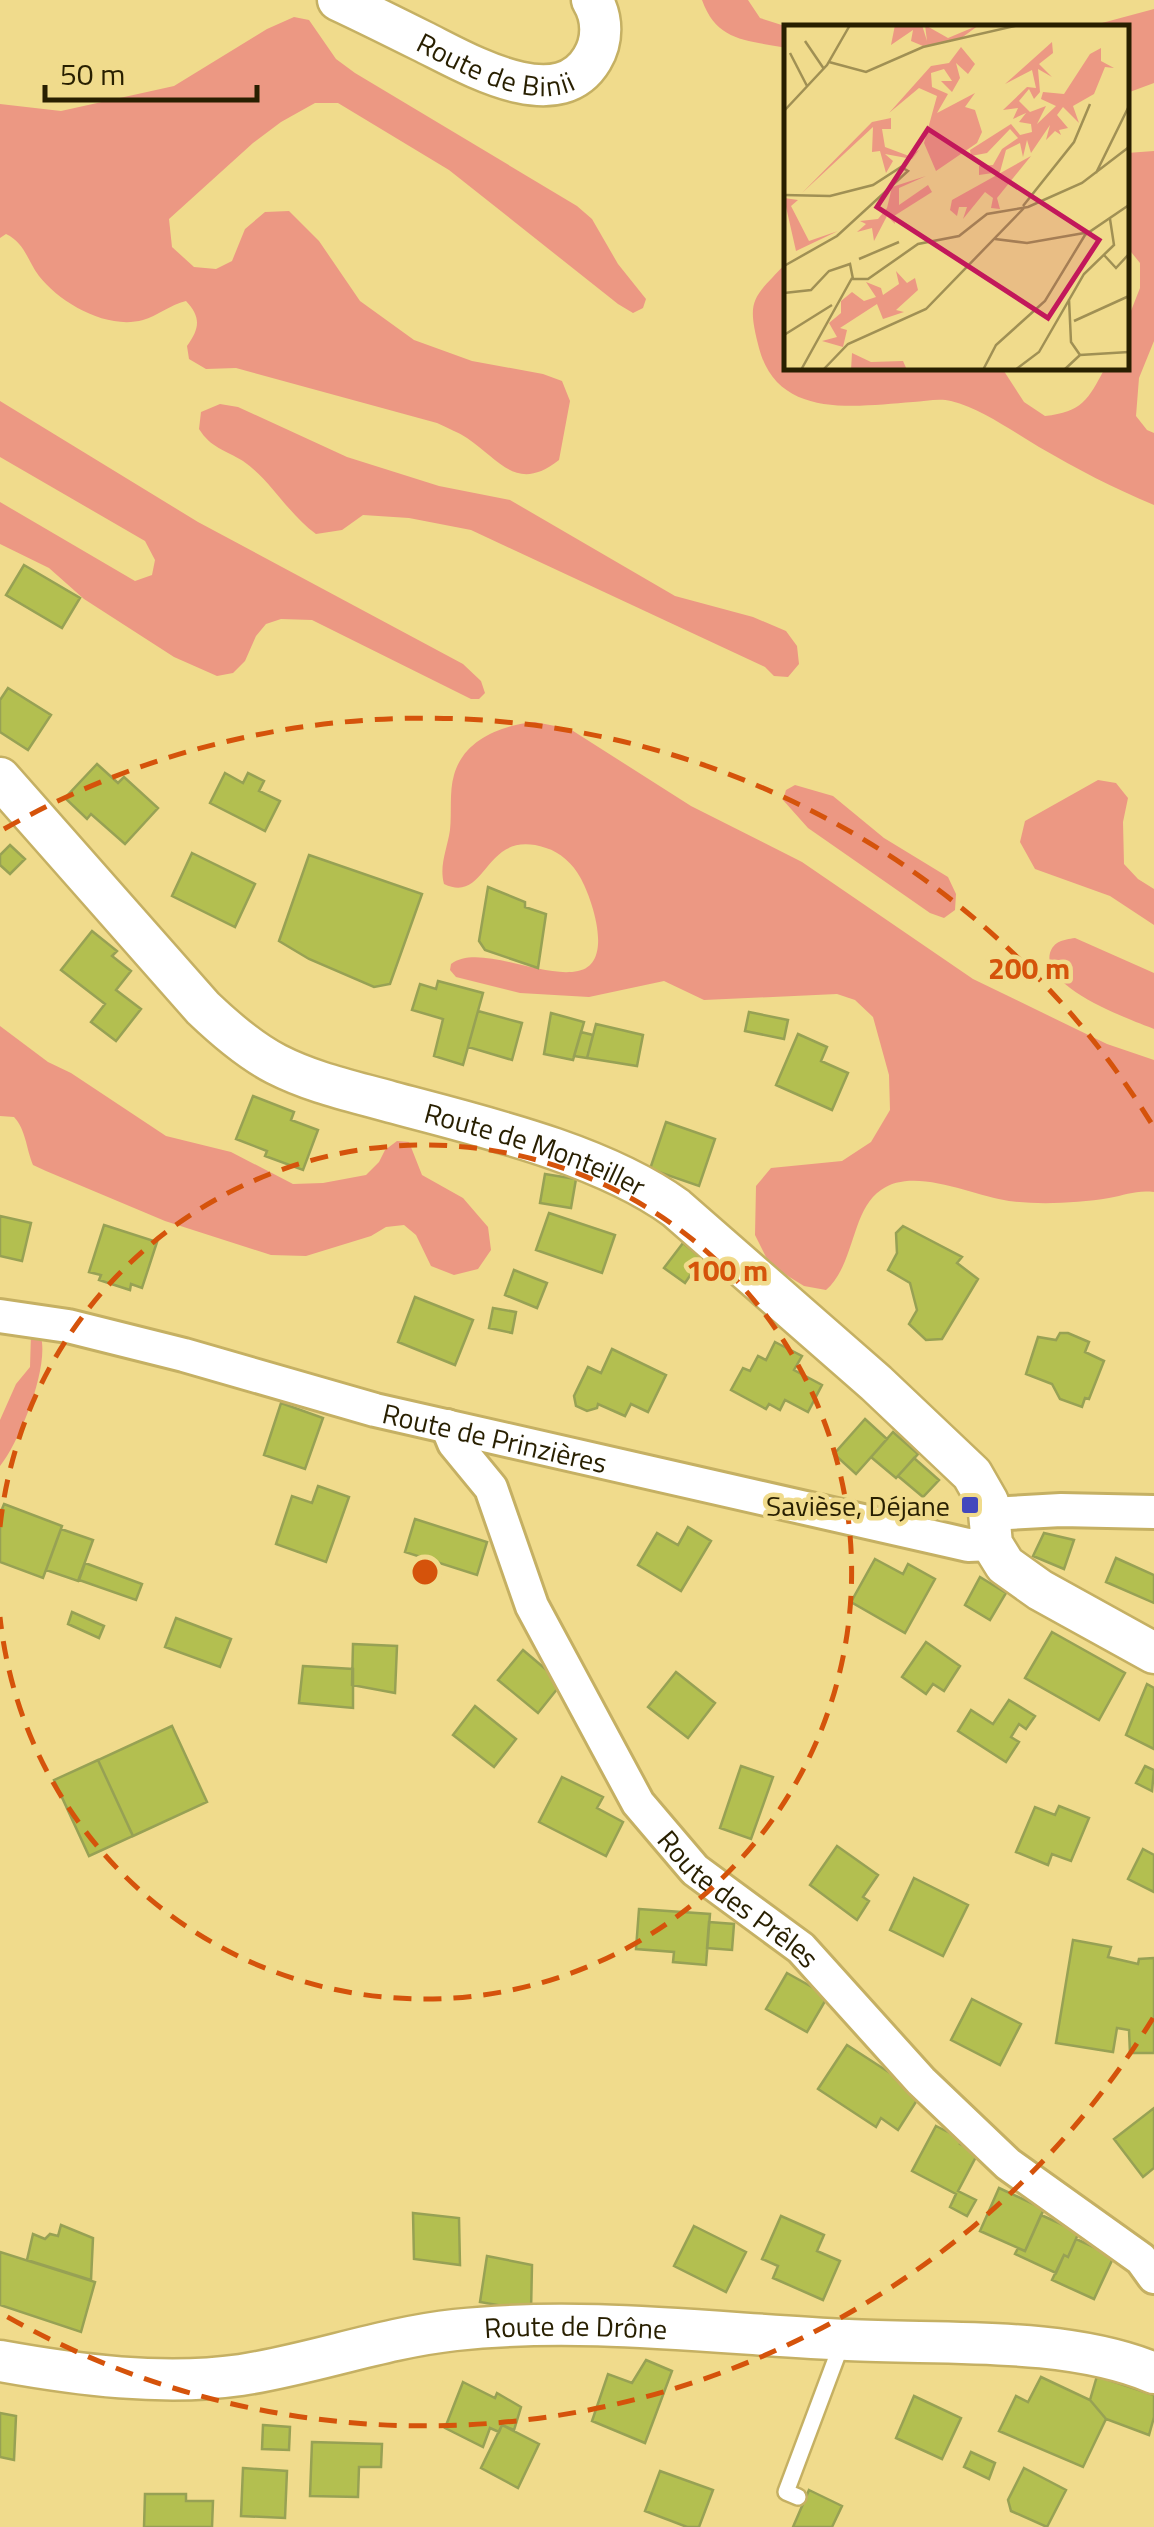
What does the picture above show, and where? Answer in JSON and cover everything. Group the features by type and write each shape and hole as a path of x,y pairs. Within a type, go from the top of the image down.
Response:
{"street":[{"name":"Route de Binii","path":"338,0 472,66 513,81 546,85 566,82 590,63 600,32 592,0"},
{"name":"Route de Monteiller","path":"0,778 203,1008 271,1062 323,1084 592,1163 650,1190 676,1208 962,1464 984,1492 991,1530 1005,1565 1154,1652"},
{"name":"Route de Monteiller","path":"0,806 22,822 37,822"},
{"name":"Route de Prinzières","path":"0,1316 68,1326 342,1401 968,1546 991,1530 1061,1510 1154,1512"},
{"name":"Route des Prêles","path":"448,1426 454,1443 491,1488 532,1606 638,1803 694,1870 802,1948 920,2081 1008,2164 1141,2259 1154,2277"},
{"name":"Route de Drône","path":"0,2362 197,2380 318,2359 394,2340 498,2326 573,2325 1078,2352 1106,2356 1154,2373"}],"lane":[{"path":"798,2498 786,2492 844,2340"}],"shaded area":[{"path":"702,0 748,0 760,18 784,26 784,48 735,37 708,14"},
{"path":"1154,9 1154,83 1129,92 1129,25 1094,25"},
{"path":"294,17 309,20 336,59 355,73 577,206 592,219 618,264 646,299 643,308 633,313 618,304 449,170 338,103 315,103 253,143 169,219 172,247 194,267 216,269 232,261 245,229 265,212 289,211 319,241 360,301 414,340 472,361 562,381 570,401 559,460 544,469 532,474 510,470 467,438 437,423 236,368 206,369 189,359 187,346 197,323 186,301 143,320 100,318 59,296 39,276 17,242 6,234 0,238 0,104 61,111 174,86 267,29"},
{"path":"1154,151 1154,341 1139,378 1136,416 1154,433 1154,505 1081,471 963,405 942,400 822,404 783,387 769,371 759,348 753,309 755,300 784,265 784,370 1003,370 1024,402 1045,416 1076,407 1104,370 1129,370 1129,316 1140,288 1140,263 1129,249 1129,153"},
{"path":"0,401 198,522 463,664 481,681 485,693 479,699 471,699 312,620 281,619 266,624 245,661 233,673 217,676 174,657 84,599 49,568 0,544 0,502 135,581 152,575 155,560 145,541 0,457"},
{"path":"220,404 238,407 347,457 439,486 510,500 675,596 753,617 786,631 797,646 799,664 788,677 774,676 765,667 471,530 409,518 363,515 342,530 316,534 253,469 213,445 199,429 201,412"},
{"path":"535,722 570,729 691,806 802,862 973,979 1107,1044 1154,1060 1154,1192 1033,1203 927,1182 894,1183 871,1199 843,1267 826,1290 804,1286 770,1265 755,1235 756,1186 771,1168 842,1161 871,1142 890,1110 889,1075 873,1017 855,1000 837,994 704,1000 664,981 589,997 520,993 456,977 450,970 451,964 463,959 494,959 563,972 589,966 596,956 597,929 585,887 570,863 551,850 525,844 509,848 470,884 459,888 444,884 452,788 459,763 486,736 510,726"},
{"path":"1098,780 1116,783 1128,798 1123,822 1124,864 1154,889 1154,925 1110,896 1035,869 1020,842 1025,821"},
{"path":"795,785 833,796 884,838 948,877 956,894 955,910 944,918 930,913 808,828 783,800 786,790"},
{"path":"1075,938 1154,973 1154,1029 1089,1000 1059,978 1051,966 1050,953 1063,940"},
{"path":"0,1026 48,1062 166,1136 231,1152 293,1184 366,1175 385,1150 397,1141 409,1142 422,1175 463,1198 488,1227 491,1250 478,1269 454,1275 431,1266 416,1235 404,1225 386,1227 371,1236 306,1256 271,1255 165,1221 46,1171 33,1165 14,1117 0,1116"},
{"path":"31,1334 41,1337 37,1385 24,1422 0,1466 0,1420 16,1384 30,1367"}],"building":[{"path":"24,565 80,598 62,628 6,595"},
{"path":"8,688 51,715 28,750 0,732 0,700"},
{"path":"97,764 118,783 124,777 158,808 125,844 91,814 87,819 65,798"},
{"path":"225,773 243,783 248,773 264,781 259,791 280,801 265,831 210,803"},
{"path":"10,845 25,859 10,874 0,865 0,855"},
{"path":"192,853 255,884 235,927 172,896"},
{"path":"309,855 422,894 390,984 374,987 309,959 279,941"},
{"path":"488,887 546,914 538,968 485,950 479,941"},
{"path":"92,931 117,951 112,956 131,971 116,990 141,1009 116,1041 91,1022 105,1004 61,970"},
{"path":"438,981 483,993 463,1065 434,1056 443,1019 412,1010 420,984 436,989"},
{"path":"478,1011 522,1023 512,1060 468,1047"},
{"path":"749,1012 788,1020 784,1039 745,1031"},
{"path":"551,1013 584,1022 573,1060 544,1054"},
{"path":"596,1024 643,1035 637,1066 587,1058"},
{"path":"581,1032 593,1035 587,1058 574,1056"},
{"path":"798,1034 827,1047 821,1061 848,1073 832,1110 776,1085"},
{"path":"253,1096 294,1112 291,1120 318,1130 303,1170 265,1156 267,1151 236,1139"},
{"path":"666,1122 715,1139 699,1186 650,1169"},
{"path":"545,1174 576,1179 571,1208 540,1203"},
{"path":"549,1213 615,1235 602,1273 536,1250"},
{"path":"0,1216 31,1223 22,1261 0,1256"},
{"path":"104,1225 157,1242 142,1288 131,1284 130,1290 99,1280 101,1275 89,1272"},
{"path":"903,1226 962,1257 957,1263 978,1279 942,1339 926,1340 909,1324 917,1310 910,1283 888,1270 897,1253 896,1233"},
{"path":"683,1243 702,1258 685,1283 664,1268"},
{"path":"514,1270 547,1283 537,1308 505,1295"},
{"path":"415,1297 473,1320 455,1365 398,1342"},
{"path":"493,1308 516,1312 512,1333 489,1328"},
{"path":"1060,1333 1089,1342 1085,1352 1104,1361 1082,1407 1060,1399 1052,1384 1026,1374 1038,1337 1056,1340"},
{"path":"775,1342 802,1356 794,1370 822,1385 808,1412 785,1400 780,1410 769,1404 766,1409 731,1390 743,1368 750,1371 758,1356 766,1360"},
{"path":"612,1349 666,1375 648,1412 631,1404 625,1416 598,1404 587,1411 576,1406 574,1396 588,1367 601,1373"},
{"path":"281,1403 323,1418 305,1469 264,1455"},
{"path":"865,1419 887,1439 856,1474 834,1454"},
{"path":"893,1432 918,1454 896,1478 871,1457"},
{"path":"914,1458 939,1480 923,1497 898,1476"},
{"path":"318,1486 349,1497 326,1562 276,1544 292,1496 312,1503"},
{"path":"4,1504 62,1526 43,1578 0,1562 0,1514"},
{"path":"415,1519 487,1542 477,1575 405,1552"},
{"path":"688,1527 711,1541 681,1591 638,1565 657,1533 678,1545"},
{"path":"61,1529 93,1540 78,1581 46,1570"},
{"path":"1044,1533 1074,1540 1064,1569 1033,1556"},
{"path":"1116,1558 1154,1575 1154,1603 1106,1582"},
{"path":"875,1559 903,1574 908,1564 935,1579 905,1633 851,1602"},
{"path":"85,1563 142,1584 136,1600 79,1580"},
{"path":"980,1577 1006,1593 990,1620 965,1605"},
{"path":"72,1612 104,1626 99,1638 68,1624"},
{"path":"176,1618 231,1639 220,1667 165,1647"},
{"path":"1052,1632 1125,1673 1099,1720 1025,1678"},
{"path":"926,1642 960,1666 944,1691 933,1684 926,1694 902,1677"},
{"path":"353,1644 397,1646 395,1693 352,1685"},
{"path":"523,1650 562,1683 538,1713 498,1680"},
{"path":"303,1666 353,1669 353,1708 299,1703"},
{"path":"676,1672 715,1703 688,1738 648,1707"},
{"path":"1147,1684 1154,1688 1154,1749 1126,1735"},
{"path":"1009,1700 1035,1716 1026,1729 1019,1724 1011,1737 1019,1742 1006,1762 958,1731 971,1710 993,1724"},
{"path":"475,1706 516,1739 494,1767 453,1735"},
{"path":"172,1726 207,1802 133,1836 98,1760"},
{"path":"98,1760 133,1836 89,1856 54,1780"},
{"path":"741,1766 773,1777 751,1839 720,1828"},
{"path":"1145,1766 1154,1770 1152,1791 1136,1783"},
{"path":"562,1777 603,1797 597,1808 623,1822 606,1856 539,1822"},
{"path":"1059,1806 1089,1818 1071,1861 1052,1854 1048,1865 1016,1852 1035,1807 1055,1815"},
{"path":"837,1846 878,1875 863,1897 869,1901 857,1920 810,1885"},
{"path":"1143,1849 1154,1855 1154,1892 1128,1879"},
{"path":"914,1878 968,1905 943,1956 890,1930"},
{"path":"639,1909 710,1914 706,1965 673,1962 674,1952 636,1949"},
{"path":"709,1922 734,1924 732,1950 707,1948"},
{"path":"1073,1940 1111,1947 1108,1957 1138,1964 1139,1959 1154,1958 1154,2053 1130,2053 1129,2030 1117,2028 1113,2052 1056,2043"},
{"path":"787,1973 828,1996 807,2032 766,2009"},
{"path":"972,1999 1021,2024 1000,2065 951,2040"},
{"path":"847,2045 904,2082 902,2085 919,2097 898,2130 881,2118 876,2127 818,2089"},
{"path":"1154,2108 1154,2168 1143,2177 1114,2139"},
{"path":"936,2126 962,2139 960,2144 978,2153 958,2191 976,2200 967,2216 950,2207 956,2194 912,2171"},
{"path":"999,2188 1044,2209 1025,2251 980,2231"},
{"path":"413,2213 459,2218 460,2265 414,2259"},
{"path":"1041,2215 1079,2232 1056,2273 1015,2254 1018,2248 1025,2251"},
{"path":"781,2216 824,2235 817,2251 840,2261 823,2300 773,2278 778,2266 762,2259"},
{"path":"61,2225 93,2238 91,2280 27,2260 33,2234 45,2239 50,2234 58,2236"},
{"path":"694,2226 746,2252 726,2292 674,2266"},
{"path":"1076,2239 1114,2256 1094,2299 1052,2280"},
{"path":"0,2252 95,2282 81,2332 0,2305"},
{"path":"487,2256 532,2265 531,2311 480,2302"},
{"path":"646,2360 672,2371 645,2443 592,2421 608,2374 632,2383"},
{"path":"1097,2376 1154,2395 1149,2435 1106,2419 1090,2400"},
{"path":"1041,2377 1090,2400 1106,2419 1083,2467 999,2431 1016,2396 1028,2402"},
{"path":"463,2382 495,2398 497,2393 521,2407 514,2430 502,2425 499,2432 490,2428 483,2447 445,2428"},
{"path":"914,2396 961,2418 942,2459 896,2438"},
{"path":"0,2413 16,2416 14,2460 0,2457"},
{"path":"263,2425 290,2427 289,2450 262,2449"},
{"path":"502,2425 539,2444 518,2488 481,2468"},
{"path":"312,2442 382,2444 381,2467 359,2467 358,2497 310,2496"},
{"path":"971,2452 995,2463 989,2479 964,2467"},
{"path":"243,2468 287,2471 285,2518 241,2516"},
{"path":"1024,2468 1066,2490 1047,2527 1011,2511 1008,2500"},
{"path":"660,2471 713,2490 699,2527 687,2527 645,2511"},
{"path":"809,2490 842,2506 832,2527 793,2527"},
{"path":"145,2494 186,2494 186,2501 213,2501 212,2527 144,2527"}],"place":[{"name":"Savièse, Déjane","path":"970,1505"}]}
